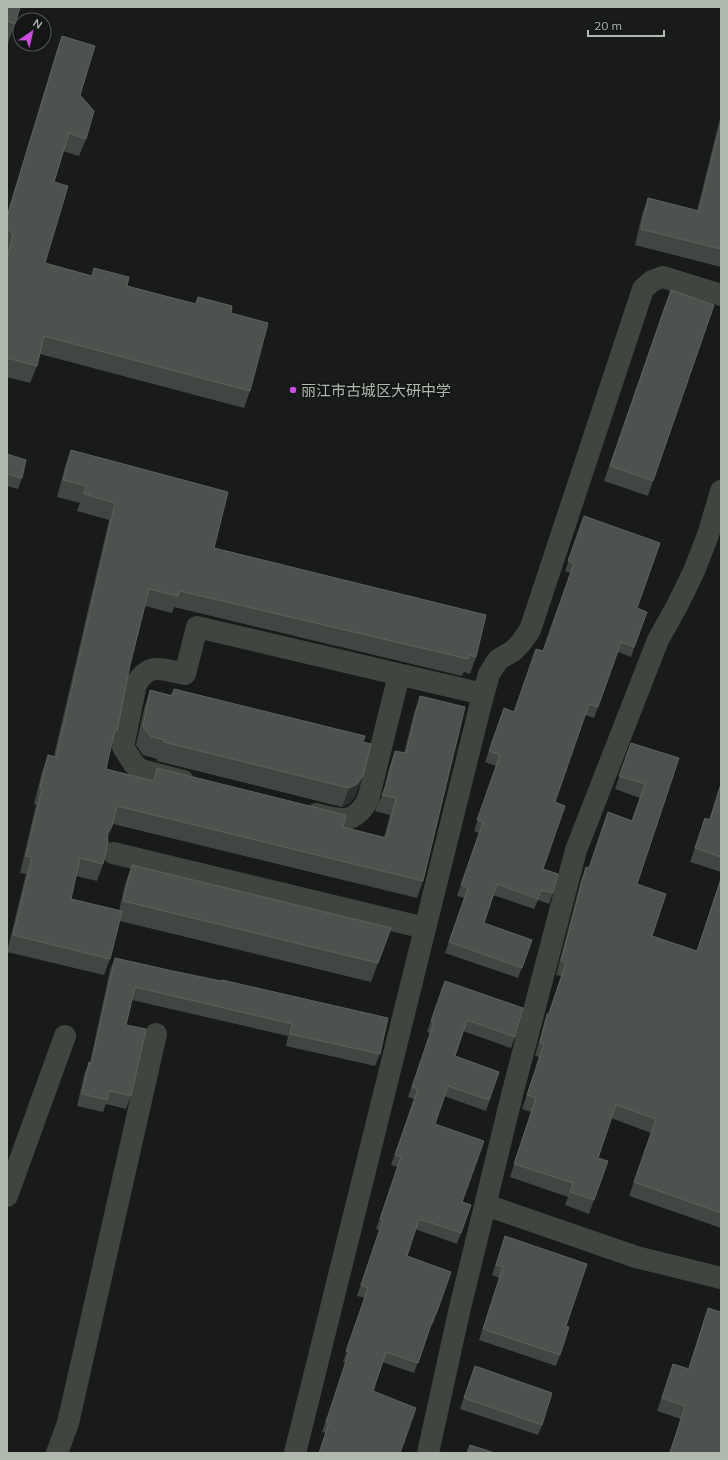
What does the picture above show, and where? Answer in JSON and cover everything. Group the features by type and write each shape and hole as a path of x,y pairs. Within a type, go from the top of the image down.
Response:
{"street":[{"path":"295,1453 489,674 499,659 520,644 530,630 643,289 652,281 663,277 721,295"},
{"path":"428,1453 459,1312 515,1083 576,850 658,640 694,571 708,535 721,492"},
{"path":"203,786 141,770 134,764 123,747 136,684 140,677 145,672 154,668 185,674 197,627 483,694"},
{"path":"296,809 342,820 356,816 363,809 368,800 399,675"},
{"path":"113,853 425,928"},
{"path":"57,1453 68,1423 156,1034"},
{"path":"7,1196 65,1036"},
{"path":"486,1205 636,1257 721,1278"}],"building":[{"path":"7,7 20,7 19,12 12,12 12,23 7,21"},
{"path":"62,36 95,46 80,95 94,111 86,139 69,133 54,182 68,186 45,263 92,276 94,268 129,277 127,286 196,304 198,297 232,306 231,313 268,323 250,391 44,336 37,366 7,358 7,259 13,235 7,228 7,217"},
{"path":"721,122 721,249 641,229 648,198 699,211"},
{"path":"671,290 714,305 653,481 610,466"},
{"path":"71,450 228,492 214,548 486,615 476,657 469,655 468,659 180,591 178,596 149,589 130,665 117,731 115,730 106,769 154,781 157,768 346,815 343,827 386,838 396,798 382,795 386,786 395,751 406,753 420,696 465,707 423,881 117,806 112,826 107,834 108,842 103,864 80,858 71,899 122,911 110,959 13,935 32,857 26,856 42,788 40,788 48,755 56,757 115,503 84,494 86,486 63,480"},
{"path":"7,454 26,460 22,478 7,474"},
{"path":"584,516 660,543 637,608 647,612 634,647 621,642 598,707 589,704 555,802 565,806 543,869 558,874 553,893 541,890 538,899 497,884 484,923 532,940 522,968 449,942 468,888 461,885 483,822 477,820 500,755 489,751 504,708 514,712 536,649 543,651 574,563 568,561"},
{"path":"174,689 365,736 363,742 371,744 363,776 357,784 349,788 164,742 164,740 150,736 143,726 150,690 172,696"},
{"path":"631,743 679,758 637,884 666,894 652,936 697,951 721,879 721,1213 634,1182 656,1119 616,1105 598,1158 608,1161 594,1200 570,1192 573,1183 514,1164 536,1098 527,1095 544,1044 540,1043 547,1014 549,1014 566,963 561,961 586,867 589,868 608,812 632,821 645,784 619,776"},
{"path":"721,784 721,857 695,848 705,818 710,820"},
{"path":"132,865 391,928 378,963 123,901"},
{"path":"115,958 222,980 388,1018 380,1054 290,1034 292,1024 135,987 126,1025 146,1029 131,1096 109,1091 107,1100 82,1094 89,1062 91,1063"},
{"path":"445,981 523,1008 515,1037 467,1020 455,1056 499,1072 489,1100 448,1086 435,1124 484,1141 462,1202 471,1205 461,1233 419,1219 407,1256 451,1272 418,1363 386,1352 373,1391 416,1408 400,1453 319,1453 329,1423 326,1422 349,1352 346,1351 368,1288 361,1285 383,1220 380,1219 401,1157 395,1155 418,1089 412,1087 434,1022 431,1021"},
{"path":"505,1236 587,1264 566,1326 569,1327 560,1355 483,1329 503,1267 496,1265"},
{"path":"708,1308 721,1312 721,1453 670,1453 685,1406 662,1398 673,1364 689,1369"},
{"path":"475,1366 552,1393 542,1425 464,1398"},
{"path":"470,1445 495,1453 467,1453"}],"place":[{"name":"丽江市古城区大研中学","path":"293,390"}]}
